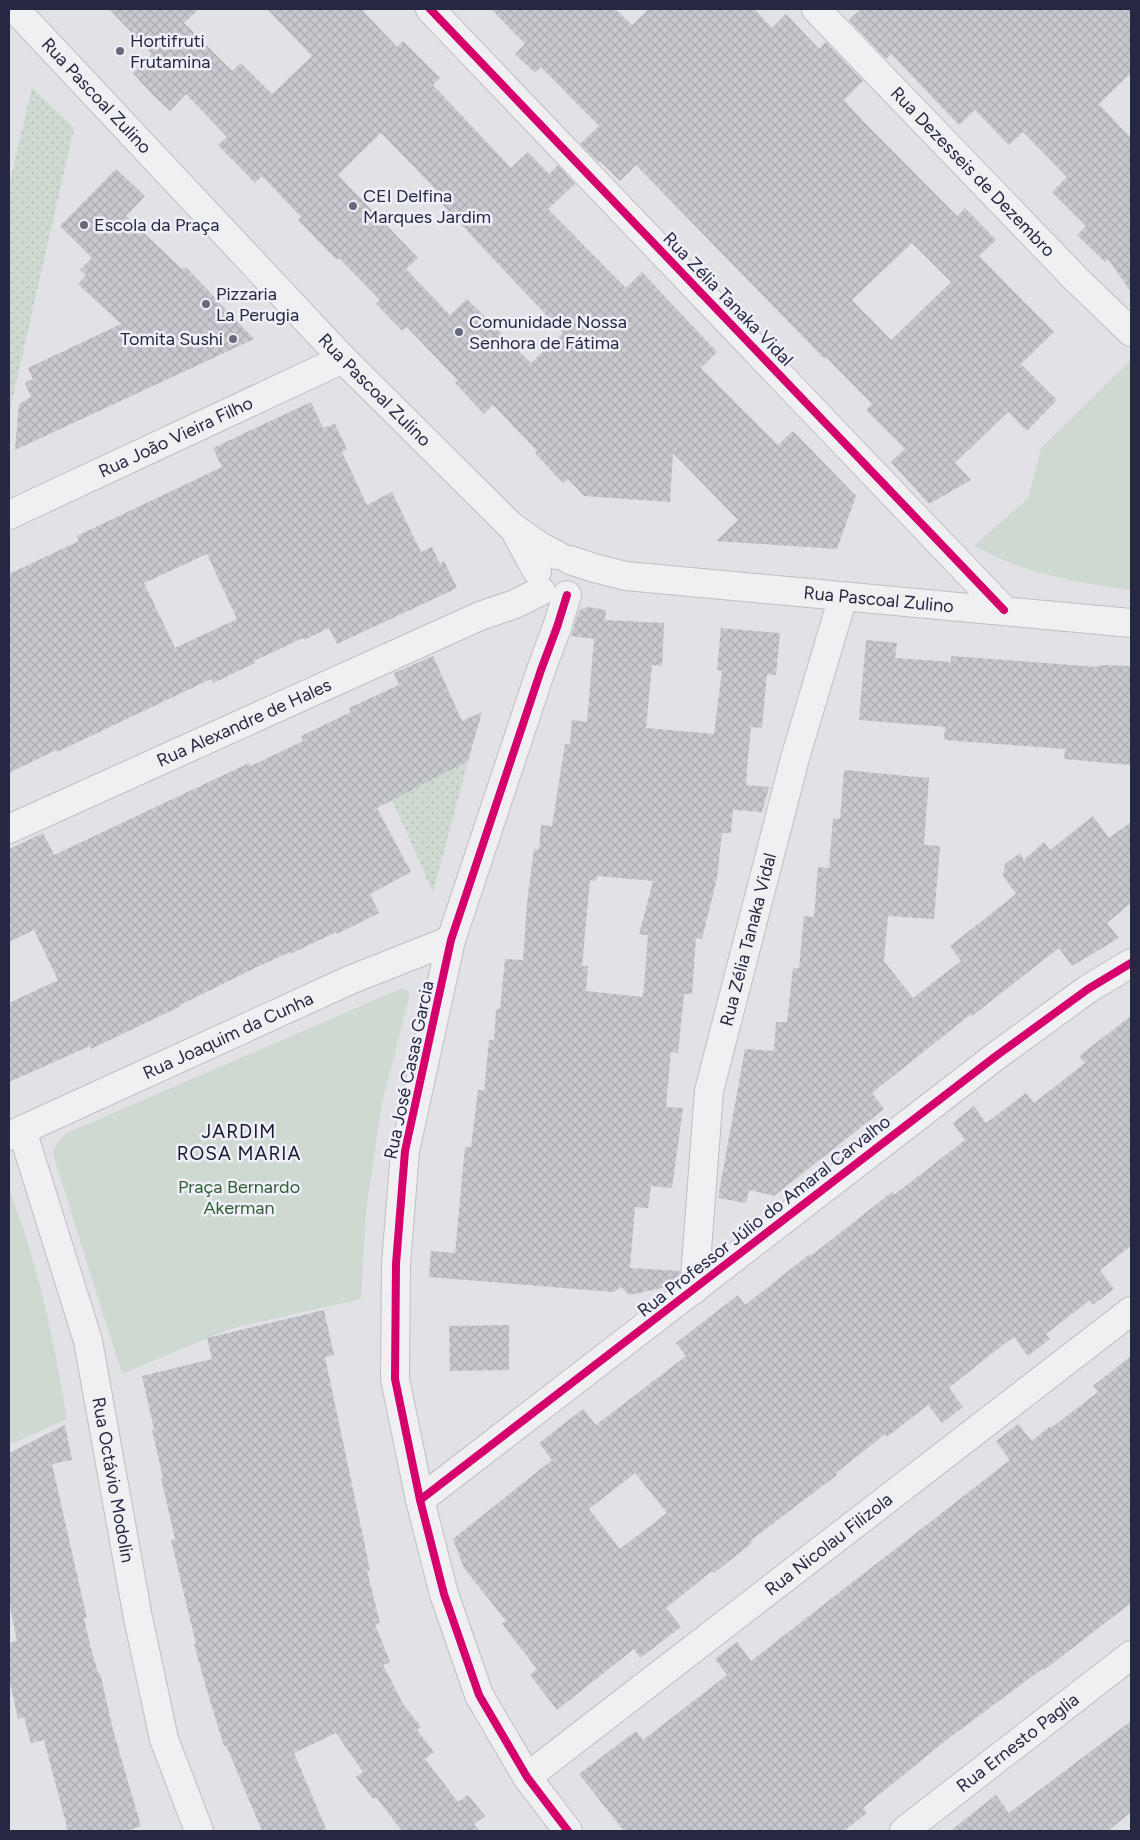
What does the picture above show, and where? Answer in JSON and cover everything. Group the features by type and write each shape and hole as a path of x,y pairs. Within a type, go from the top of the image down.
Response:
{"street":[{"name":"Rua Pascoal Zulino","path":"15,9 343,360 511,526 553,579 594,568 626,576 1131,623"},
{"name":"Rua Zélia Tanaka Vidal","path":"430,9 1004,610"},
{"name":"Rua Dezesseis de Dezembro","path":"816,9 1076,279 1131,332"},
{"name":"Rua João Vieira Filho","path":"9,515 343,360"},
{"name":"Rua Alexandre de Hales","path":"9,830 480,616 517,587 553,579"},
{"name":"Rua José Casas Garcia","path":"553,579 557,627 451,940 405,1152 396,1264 395,1379 420,1500 444,1594 479,1695 527,1777 568,1831"},
{"name":"Rua Zélia Tanaka Vidal","path":"694,1290 709,1091 796,758 843,597"},
{"name":"Rua Joaquim da Cunha","path":"15,1133 350,980 451,940"},
{"name":"Rua Professor Júlio do Amaral Carvalho","path":"420,1500 996,1056 1088,989 1131,962"},
{"name":"Rua Octávio Modolin","path":"15,1133 88,1341 138,1618 164,1739 199,1831"},
{"name":"Rua Nicolau Filizola","path":"527,1777 1131,1311"},
{"name":"Rua Ernesto Paglia","path":"904,1831 1131,1655"}],"green space":[{"path":"32,88 74,128 9,414 9,184"},
{"path":"1131,360 1131,590 1042,573 1013,564 974,546 1028,498 1041,448"},
{"path":"468,761 433,892 392,800"},
{"name":"Praça Bernardo Akerman","path":"400,989 406,989 410,993 382,1103 366,1210 361,1299 229,1329 122,1374 53,1154 55,1146 65,1134"},
{"path":"9,1189 37,1274 57,1361 67,1419 9,1445"}],"building":[{"path":"109,9 199,9 184,23 232,71 241,63 272,94 312,56 267,9 361,9 397,47 403,41 440,78 433,85 511,168 528,152 549,174 558,165 575,184 548,209 626,288 642,272 717,352 701,368 778,445 793,431 856,496 837,549 716,541 738,520 673,453 670,502 584,496 568,479 563,483 535,453 537,451 493,405 484,414 455,383 458,381 407,327 402,331 376,304 380,300 298,220 301,217 262,176 255,183 218,145 227,137 186,94 170,111 151,93 133,73 152,54","holes":["381,133 443,197 438,200 563,333 531,363 467,299 450,315 406,269 418,258 338,175"]},
{"path":"491,9 615,9 632,25 649,9 754,9 772,28 786,14 819,49 826,42 863,81 844,100 862,120 957,216 965,208 996,240 979,256 1054,332 1021,364 1057,400 1027,431 1008,412 955,463 971,480 929,504 891,462 905,449 866,410 872,404 826,357 825,359 809,343 636,165 620,181 580,144 599,126 541,67 535,73 515,54 525,44","holes":["912,243 951,282 891,340 852,300"]},
{"path":"861,9 1131,9 1131,73 1099,104 1131,138 1131,292 1108,259 1105,262 1077,235 1086,226 1052,192 1067,177 1023,132 1009,145 975,110 959,125 891,54 886,59 849,20"},
{"path":"116,169 145,196 126,216 182,269 186,267 254,339 15,450 19,404 31,397 25,383 33,379 28,368 121,324 78,284 86,275 80,270 92,258 60,226"},
{"path":"311,402 323,428 335,424 347,449 342,452 367,505 392,492 421,552 432,547 440,564 444,561 457,588 337,644 329,628 304,640 303,638 213,683 211,679 9,773 9,574 79,541 77,536 222,467 213,448","holes":["207,554 237,619 175,648 144,583"]},
{"path":"588,607 606,610 605,620 664,623 662,666 652,665 646,728 714,734 722,671 717,670 721,628 780,633 776,675 767,674 762,728 751,727 746,785 769,787 762,812 733,810 731,833 722,833 717,878 702,939 696,938 692,994 684,994 678,1053 671,1052 666,1107 683,1108 672,1188 651,1186 648,1208 635,1207 630,1268 680,1271 679,1281 671,1286 629,1295 621,1287 614,1292 429,1277 431,1251 455,1253 465,1147 471,1147 478,1090 484,1091 489,1040 494,1040 496,1009 500,1009 505,959 523,960 527,903 534,849 539,850 541,825 552,826 565,744 570,744 572,720 587,722 594,639 571,636 581,609","holes":["597,876 653,881 639,935 648,935 643,997 586,991 588,966 582,966 590,880 596,881"]},
{"path":"866,640 897,643 895,658 951,662 951,656 1098,667 1098,665 1131,666 1131,765 1064,759 1065,749 944,740 945,727 859,720"},
{"path":"433,656 462,721 482,712 468,761 377,808 411,872 370,894 379,913 337,934 336,932 257,967 91,1049 90,1046 9,1082 9,1003 58,980 34,930 9,942 9,849 43,833 54,855 249,763 251,766 303,741 301,736 351,712 349,708 399,685 394,673"},
{"path":"844,770 929,778 924,845 940,846 934,919 888,916 884,961 913,998 961,961 950,946 1016,894 1003,876 1005,864 1020,853 1024,860 1044,842 1050,850 1093,816 1109,838 1131,822 1131,903 1107,923 1119,938 1072,966 1059,948 972,1016 971,1014 872,1093 884,1109 774,1196 749,1190 746,1203 718,1198 745,1049 774,1051 776,1022 787,1022 793,968 799,968 804,916 814,917 818,867 829,868 833,818 840,819"},
{"path":"1131,1016 1131,1246 1100,1270 1114,1289 1093,1305 1090,1300 1046,1334 1050,1339 1028,1356 1014,1337 991,1354 949,1388 963,1407 942,1423 928,1405 887,1437 885,1434 836,1473 837,1475 750,1541 752,1543 714,1573 712,1571 666,1608 681,1627 640,1658 634,1649 557,1710 530,1675 537,1669 502,1624 506,1621 464,1568 453,1539 552,1460 539,1443 583,1409 596,1425 686,1356 676,1343 738,1295 745,1305 892,1192 894,1195 965,1140 953,1123 974,1106 986,1123 1026,1093 1034,1103 1085,1063 1079,1056","holes":["635,1473 667,1513 620,1549 589,1509"]},
{"path":"324,1310 334,1355 325,1357 370,1570 367,1571 380,1623 375,1624 390,1662 383,1665 403,1704 421,1727 417,1730 434,1752 425,1759 458,1802 468,1795 485,1816 474,1824 480,1831 402,1831 376,1797 373,1799 356,1777 363,1772 336,1733 294,1753 327,1831 262,1831 226,1745 224,1746 205,1684 194,1644 196,1644 171,1540 175,1539 161,1478 163,1478 152,1430 154,1429 142,1376 212,1359 207,1338"},
{"path":"509,1325 509,1370 450,1371 449,1326"},
{"path":"1131,1356 1131,1603 1044,1670 1042,1669 945,1741 863,1808 867,1813 844,1831 624,1831 579,1774 636,1731 643,1740 727,1675 715,1659 737,1642 751,1661 1010,1460 996,1441 1018,1424 1032,1441 1098,1392 1093,1386"},
{"path":"65,1425 72,1460 52,1464 87,1618 84,1618 90,1645 98,1673 100,1673 113,1730 141,1826 126,1831 68,1831 44,1740 31,1743 24,1717 18,1719 9,1678 9,1643 17,1641 9,1602 9,1453"},
{"path":"1131,1721 1131,1812 1108,1831 950,1831 996,1795 1009,1813"}],"cycle path":[{"path":"430,9 1004,610"},
{"path":"567,595 451,940 405,1151 396,1264 395,1379 420,1500 444,1594 479,1695 527,1777 568,1831"},
{"path":"420,1500 996,1056 1088,989 1131,963"}],"place":[{"name":"Hortifruti Frutamina","path":"120,51"},
{"name":"CEI Delfina Marques Jardim","path":"353,206"},
{"name":"Escola da Praça","path":"84,225"},
{"name":"Pizzaria La Perugia","path":"206,304"},
{"name":"Comunidade Nossa Senhora de Fátima","path":"459,332"},
{"name":"Tomita Sushi","path":"233,339"}],"district":[{"name":"JARDIM ROSA MARIA","path":"239,1142"}]}
